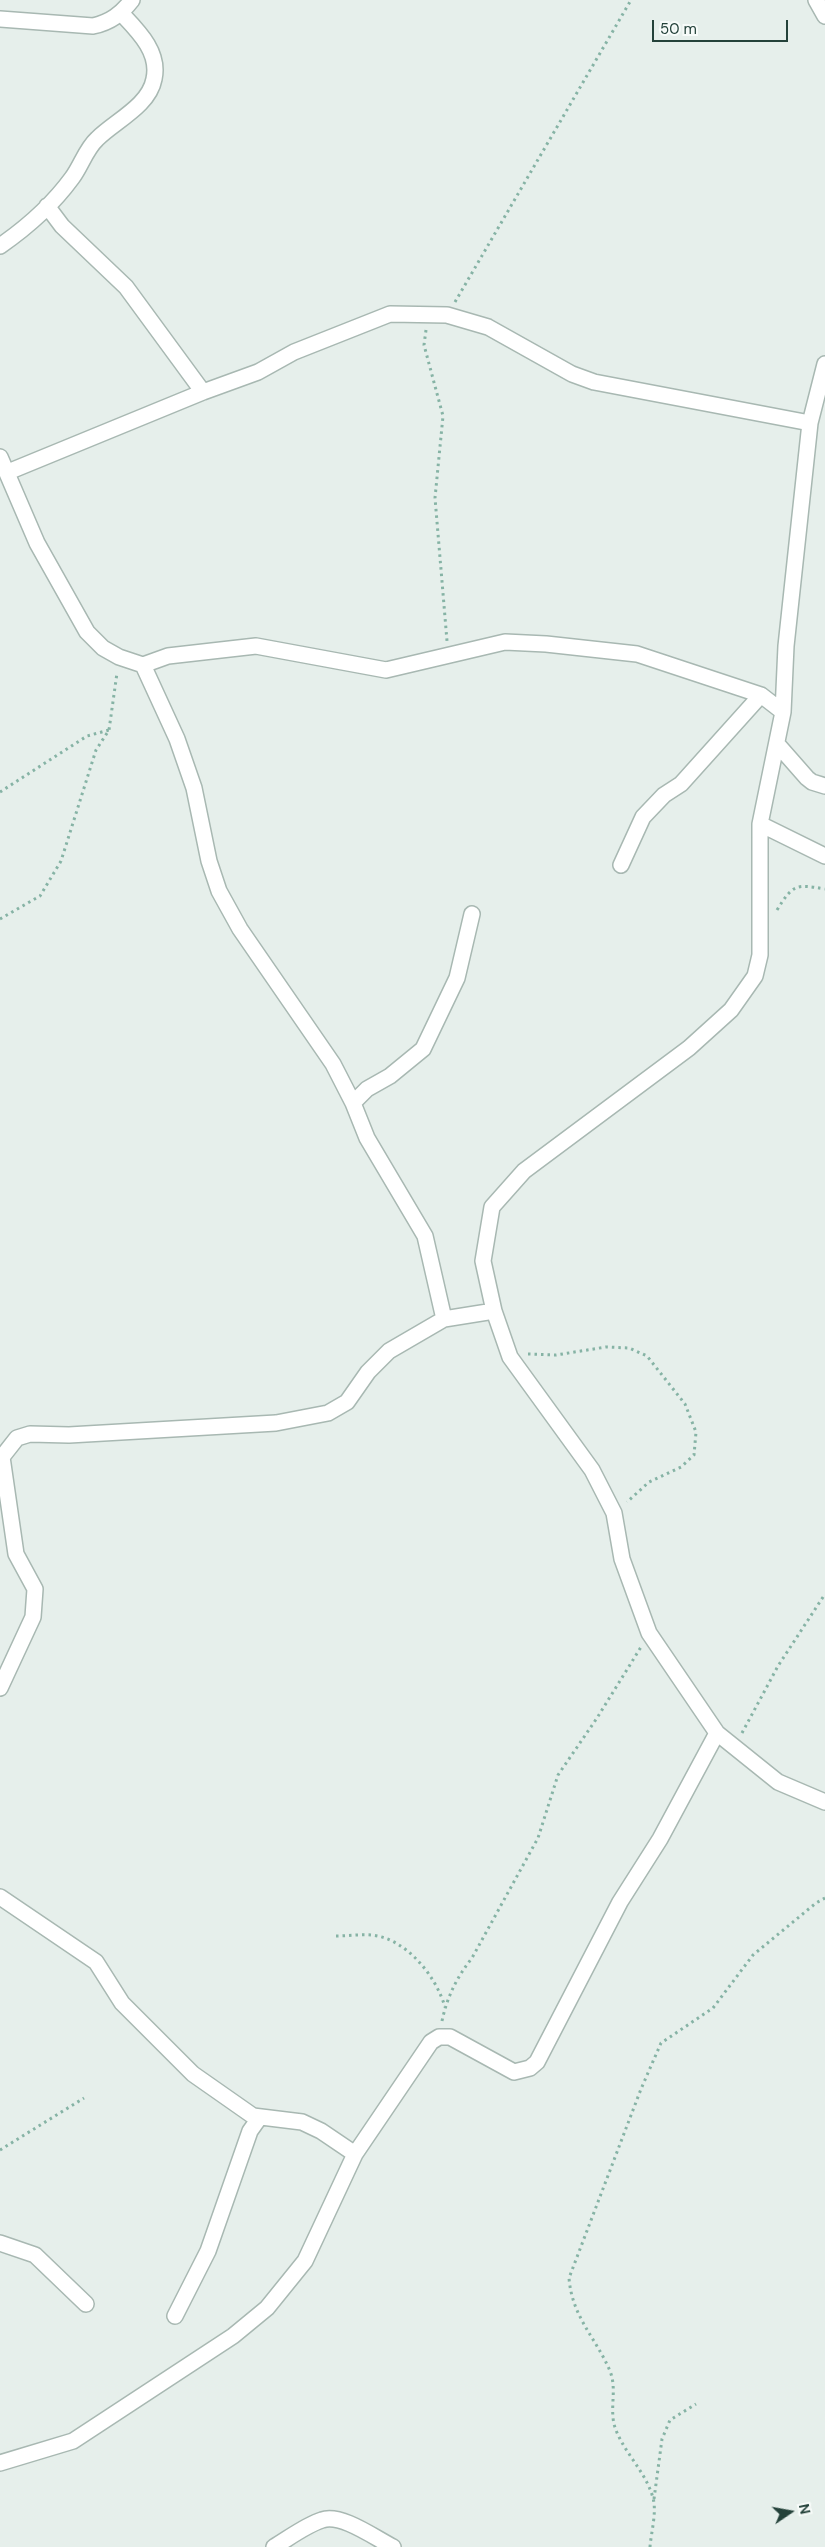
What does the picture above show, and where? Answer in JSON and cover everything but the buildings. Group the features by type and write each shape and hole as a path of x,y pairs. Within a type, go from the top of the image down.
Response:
{"street":[{"path":"0,19 93,26 108,23 121,13 132,0"},
{"path":"817,0 825,16"},
{"path":"0,246 47,206 72,178 95,140 144,100 154,79 153,56 142,35 121,13"},
{"path":"47,206 62,226 126,287 203,392"},
{"path":"8,472 203,392 258,372 294,352 390,314 429,313 447,315 488,327 572,374 594,382 810,423"},
{"path":"825,364 810,423 786,646 783,712 778,745 760,824 760,955 755,976 731,1010 689,1048 524,1171 492,1208 483,1262 494,1311 510,1357 592,1470 614,1514 622,1559 649,1634 717,1733 735,1750 778,1782 825,1802"},
{"path":"0,457 37,543 87,632 103,648 119,657 143,665 168,656 256,646 386,670 505,642 637,654 761,695 783,712"},
{"path":"143,665 178,738 194,788 209,861 219,892 240,929 333,1064 354,1103 367,1138 425,1236 444,1319"},
{"path":"621,865 643,817 664,795 681,784 761,695"},
{"path":"778,745 807,778 812,782 825,786"},
{"path":"760,824 825,856"},
{"path":"354,1103 367,1090 390,1076 423,1049 457,978 472,914"},
{"path":"0,1688 33,1617 35,1589 16,1554 2,1457 17,1438 30,1434 69,1435 276,1423 328,1413 347,1402 368,1372 389,1351 444,1319 494,1311"},
{"path":"0,2463 73,2441 233,2336 267,2308 305,2260 355,2154 431,2042 439,2037 450,2038 514,2072 530,2068 537,2062 620,1902 660,1839 717,1733"},
{"path":"0,1897 96,1962 122,2003 193,2074 253,2116 302,2122 321,2131 355,2154"},
{"path":"174,2316 208,2251 250,2131 260,2117"},
{"path":"0,2243 35,2255 86,2304"},
{"path":"274,2547 322,2519 335,2519 347,2522 393,2547"}],"path":[{"path":"447,315 479,264 631,0"},
{"path":"429,313 424,345 443,416 435,498 448,654"},
{"path":"0,918 40,896 61,861 96,750 110,730 119,657"},
{"path":"0,792 87,736 110,730"},
{"path":"772,919 787,893 801,885 825,889"},
{"path":"510,1357 535,1353 556,1355 606,1347 629,1348 647,1356 685,1404 696,1432 694,1455 681,1467 649,1482 614,1514"},
{"path":"735,1750 778,1666 825,1594"},
{"path":"439,2037 445,2008 458,1976 472,1958 538,1838 558,1775 597,1718 649,1634"},
{"path":"654,2499 614,2426 614,2387 610,2372 576,2312 570,2296 569,2278 661,2043 713,2008 753,1955 816,1903 825,1898"},
{"path":"336,1936 373,1935 400,1946 423,1965 440,1990 445,2008"},
{"path":"0,2150 84,2098"},
{"path":"650,2547 662,2440 670,2420 696,2404"}]}
